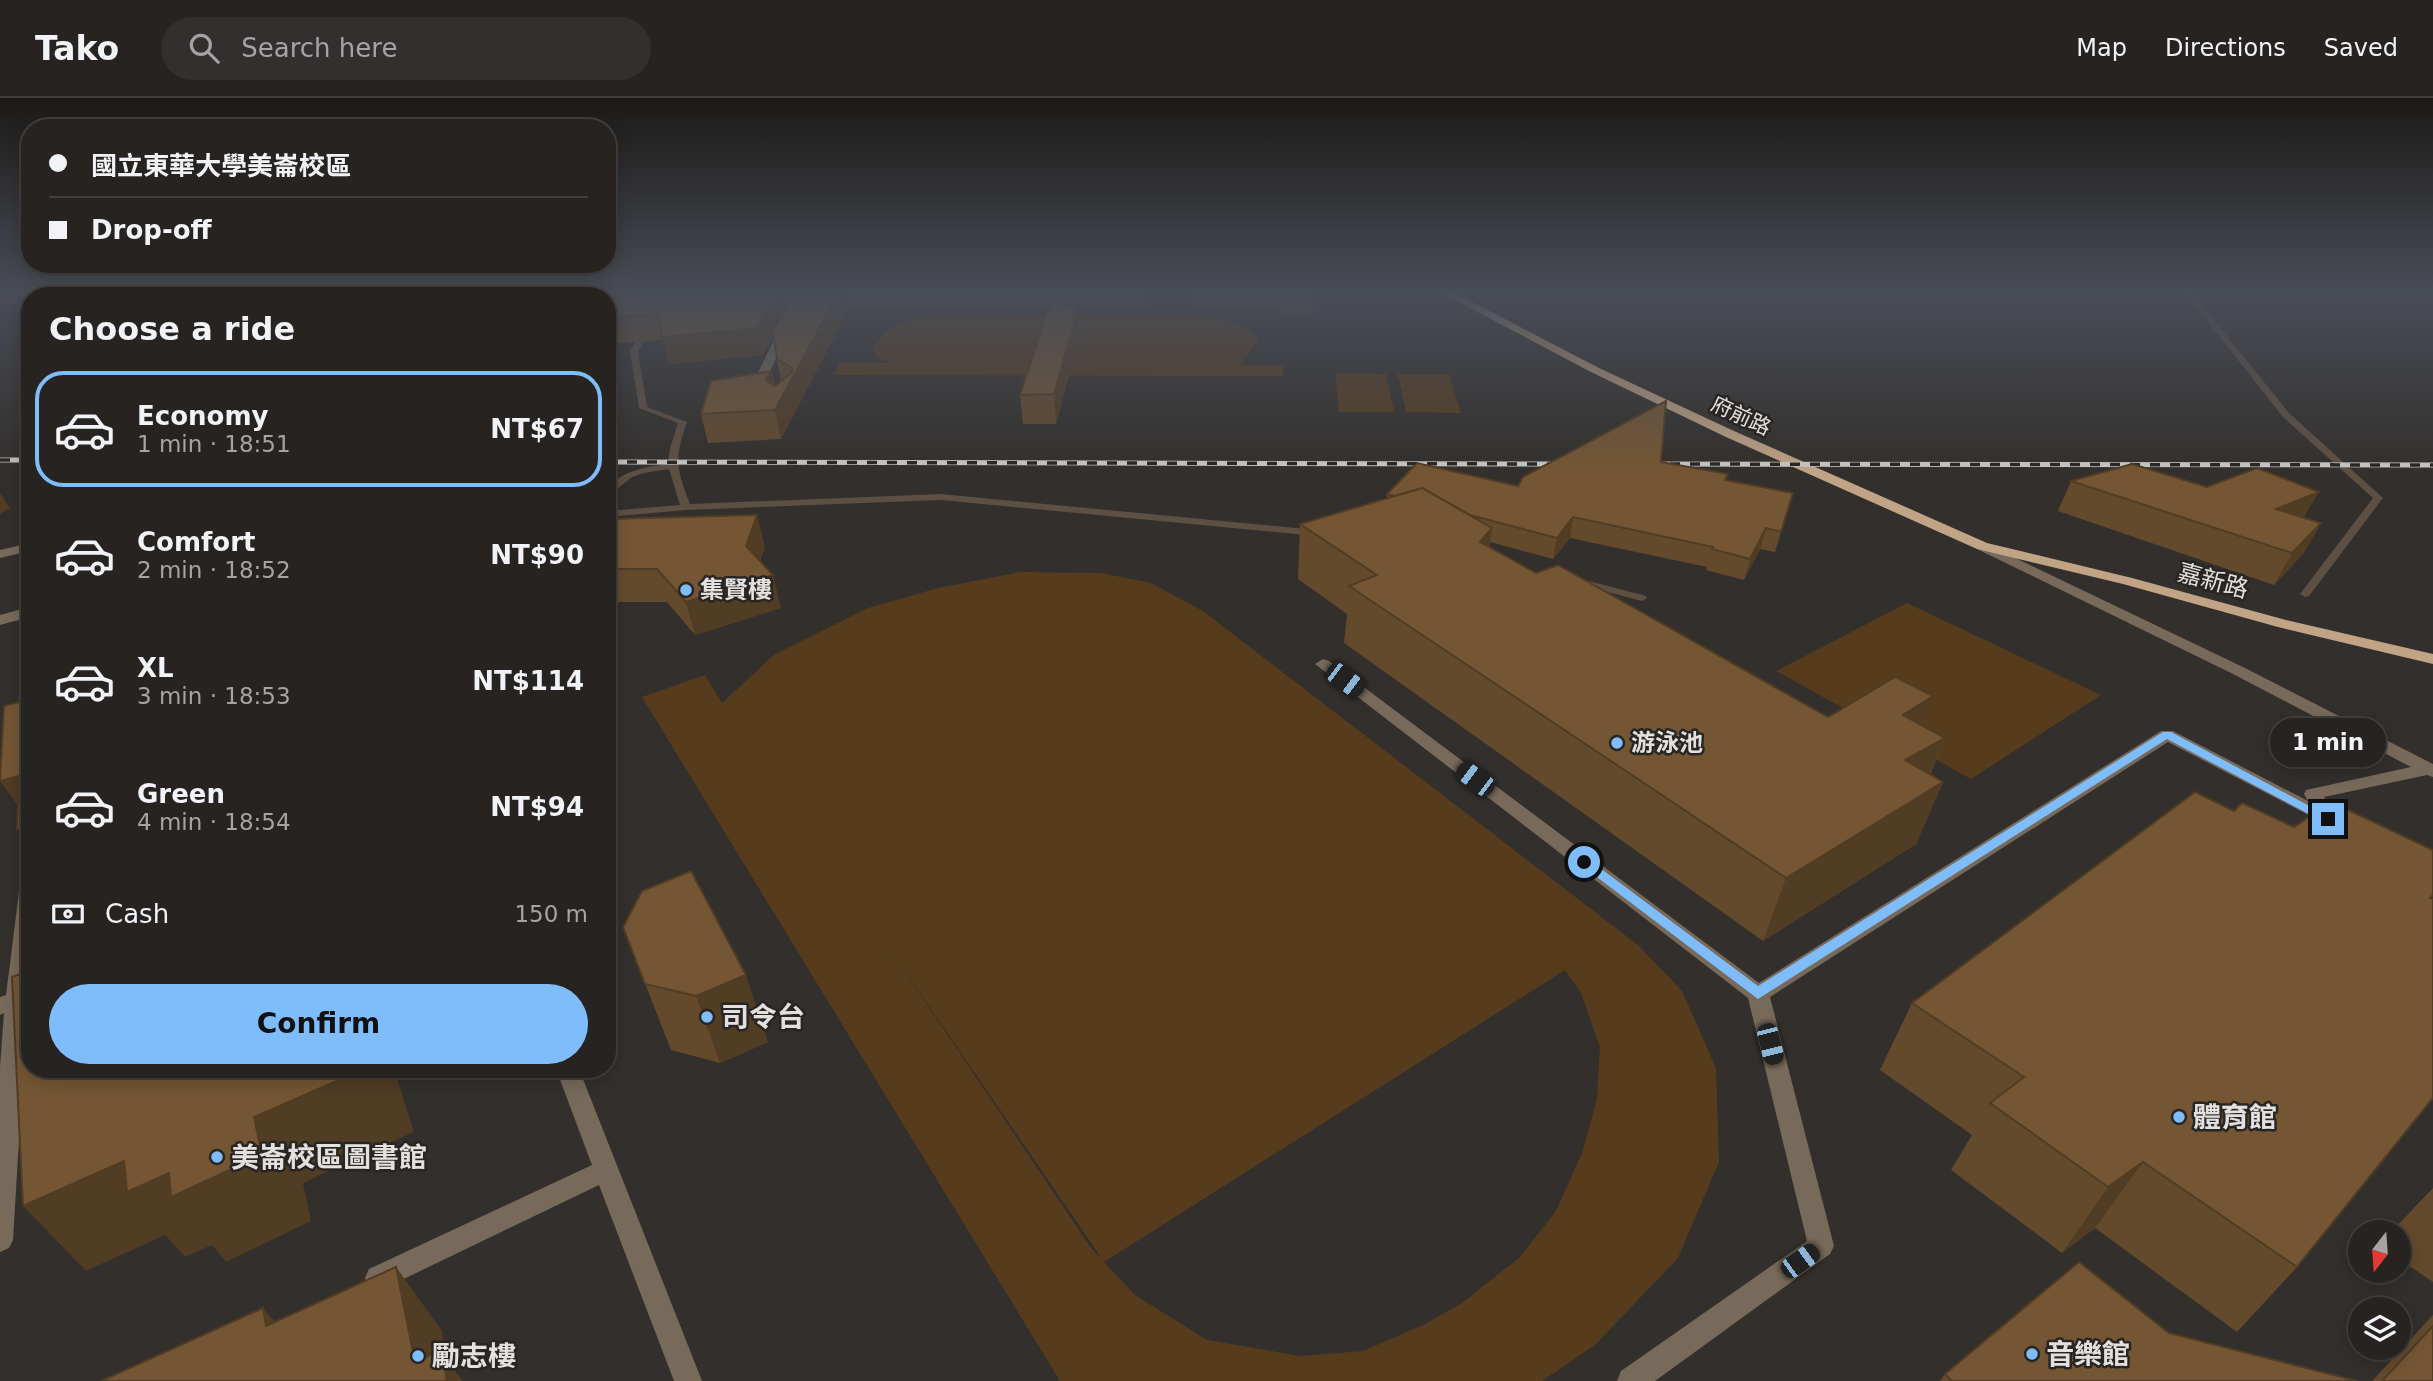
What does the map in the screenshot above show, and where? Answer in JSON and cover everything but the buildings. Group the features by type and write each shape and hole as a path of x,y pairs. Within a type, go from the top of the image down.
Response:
{"main road":[{"name":"府前路","path":"1564,354 1719,429 1982,546"},
{"name":"嘉新路","path":"1982,546 2127,581 2283,624 2433,659"}],"street":[{"path":"773,354 760,381 780,392"},
{"path":"1982,546 2239,671 2431,770"},
{"path":"0,554 21,549"},
{"path":"0,620 21,614"},
{"path":"1323,664 1758,994 1821,1246 1631,1381"},
{"path":"1758,994 2167,735 2328,819 2313,794 2431,770"},
{"path":"0,1240 15,1000 21,954"},
{"path":"570,1078 688,1381"},
{"path":"359,1287 606,1170"}],"shaded area":[{"path":"875,354 1248,354 1240,365 1284,365 1283,376 834,375 839,363 894,363 878,358"},
{"path":"1335,373 1386,374 1394,412 1339,412"},
{"path":"1398,374 1449,374 1461,413 1406,412"},
{"path":"1020,572 1101,573 1151,583 1203,611 1638,945 1682,991 1716,1068 1719,1162 1678,1258 1595,1345 1542,1381 1060,1381 642,697 705,675 722,703 775,654 868,608 938,588","holes":["887,945 1100,1256 1100,1257 1091,1248","1565,970 1581,993 1600,1047 1597,1099 1582,1153 1556,1211 1519,1258 1462,1303 1425,1324 1363,1351 1301,1356 1207,1340 1135,1295 1104,1262"]},
{"path":"1907,603 2101,695 1971,779 1776,671"}],"waterway":[{"path":"634,354 643,408 683,422 673,465 686,507"},
{"path":"2237,354 2286,415 2378,498 2305,594"},
{"path":"616,485 636,472 672,466"},
{"path":"686,507 941,497 1316,533"},
{"path":"616,513 686,507"},
{"path":"1581,582 1642,598"}],"railway":[{"path":"0,460 21,460"},
{"path":"616,462 1566,464"},
{"path":"1650,464 2433,465"}],"place":[{"name":"集賢樓","path":"686,590"},
{"name":"游泳池","path":"1617,743"},
{"name":"司令台","path":"707,1017"},
{"name":"體育館","path":"2179,1117"},
{"name":"美崙校區圖書館","path":"217,1157"},
{"name":"音樂館","path":"2032,1354"},
{"name":"勵志樓","path":"418,1356"}],"route":[{"path":"1584,862 1758,994 2167,735 2328,819"}]}
